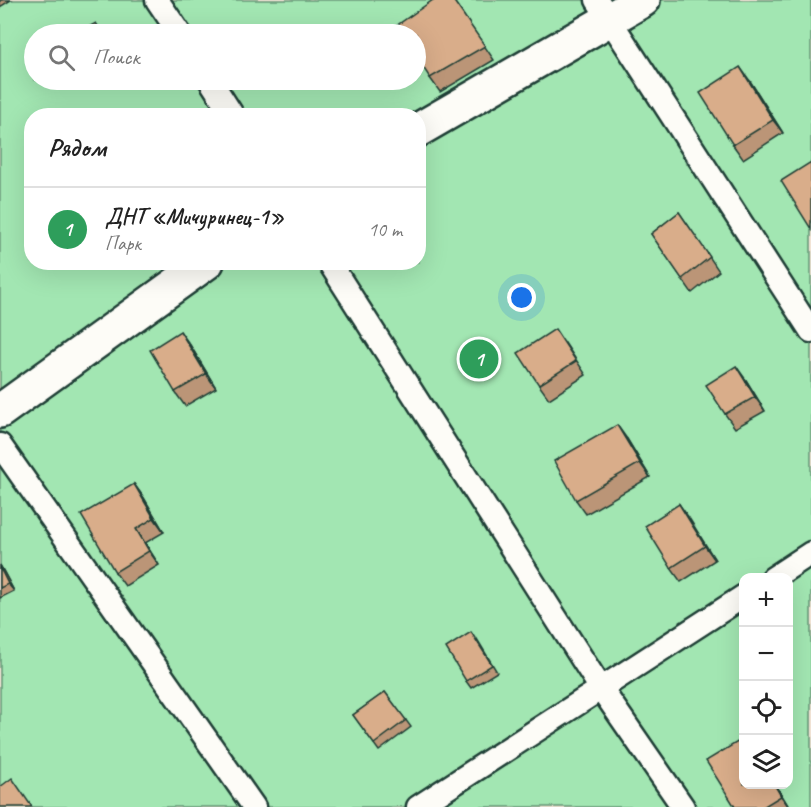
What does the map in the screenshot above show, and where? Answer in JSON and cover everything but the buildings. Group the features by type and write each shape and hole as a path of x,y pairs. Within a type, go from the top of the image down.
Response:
{"street":[{"path":"426,125 603,10 644,0"},
{"path":"0,411 196,270"}],"lane":[{"path":"158,0 174,24"},
{"path":"603,10 811,331"},
{"path":"216,90 228,108"},
{"path":"334,270 600,687 683,807"},
{"path":"0,445 254,807"},
{"path":"781,573 811,553"},
{"path":"418,807 600,687 739,599"}],"green space":[{"path":"0,0 811,0 811,807 0,807"}],"place":[{"name":"ДНТ «Мичуринец-1»","path":"479,359"}]}
